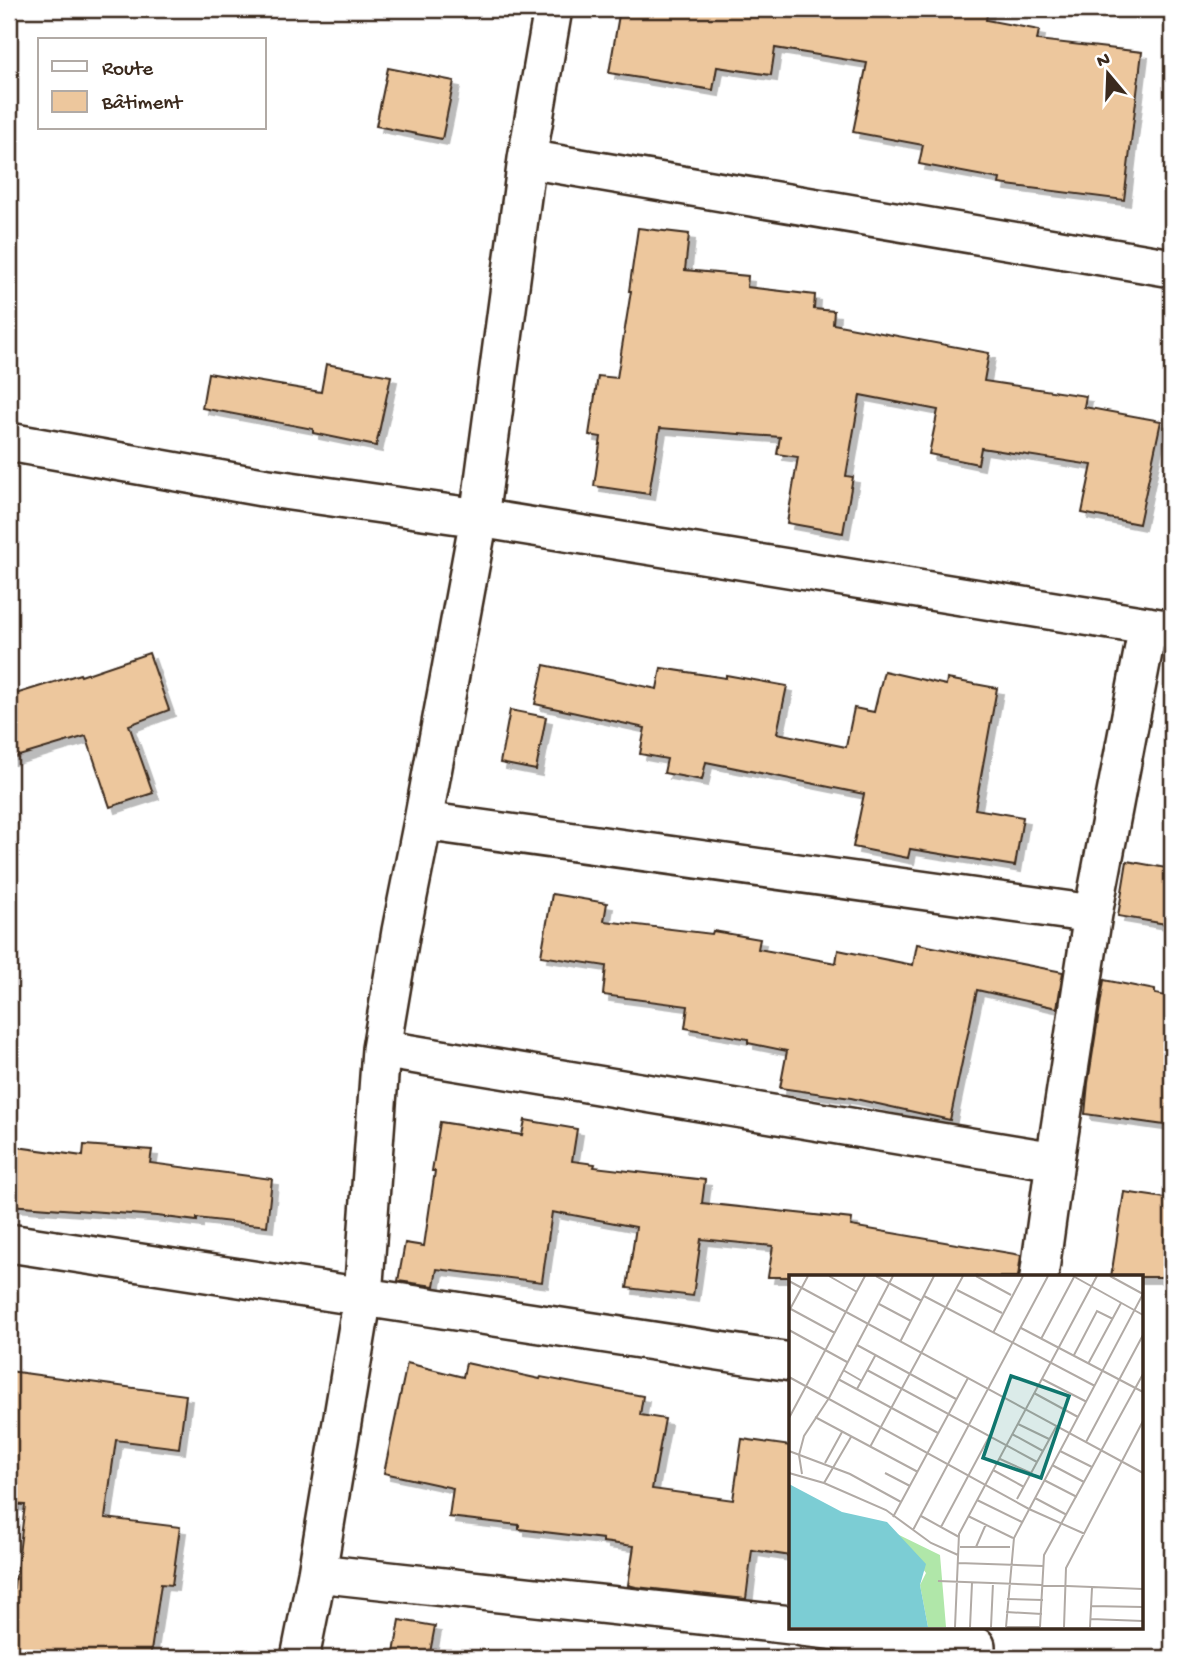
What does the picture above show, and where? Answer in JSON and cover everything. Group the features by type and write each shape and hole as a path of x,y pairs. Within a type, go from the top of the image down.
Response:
{"street":[{"path":"300,1658 317,1573 363,1296 381,1049 479,518 527,159 553,9"},
{"path":"527,159 1172,268"},
{"path":"9,442 262,487 479,518 1160,628 1093,914 1039,1275"},
{"path":"423,821 1093,914"},
{"path":"381,1049 1055,1161"},
{"path":"9,1243 789,1362"},
{"path":"317,1573 789,1625"},
{"path":"812,1628 977,1644"}],"building":[{"path":"620,9 988,9 986,20 1039,30 1037,40 1142,52 1124,200 999,184 1000,179 919,164 923,145 853,132 867,63 775,48 771,75 717,67 713,90 609,73"},
{"path":"388,68 454,81 442,139 376,126"},
{"path":"638,228 689,234 685,270 748,276 747,287 815,295 814,309 834,311 833,324 989,353 984,381 1086,396 1084,407 1161,421 1139,524 1082,513 1092,465 981,448 978,464 929,454 938,410 860,395 846,476 853,477 843,533 787,523 798,457 777,454 780,437 660,428 649,494 594,486 601,437 589,435 598,376 617,378"},
{"path":"326,364 391,376 376,446 313,433 313,429 202,408 208,373 321,392"},
{"path":"149,653 169,710 129,725 153,793 110,807 86,736 9,759 9,696"},
{"path":"544,665 657,689 661,668 726,678 726,675 787,686 777,733 846,747 854,708 874,712 884,671 946,685 947,679 997,688 975,809 1023,817 1015,866 910,849 908,858 853,847 864,794 706,762 702,780 664,773 667,759 640,754 645,728 535,704"},
{"path":"510,710 546,717 536,770 500,763"},
{"path":"1127,861 1172,869 1172,925 1118,916"},
{"path":"552,894 607,903 604,921 712,934 713,931 760,939 758,949 836,963 838,950 913,965 917,944 1063,972 1057,1008 977,990 950,1120 851,1098 780,1088 787,1051 748,1043 748,1039 685,1028 688,1006 603,995 606,966 541,956"},
{"path":"1104,980 1155,990 1155,994 1172,997 1172,1126 1085,1114"},
{"path":"525,1120 577,1129 572,1161 595,1164 594,1167 705,1180 702,1203 852,1219 851,1226 1021,1255 1018,1275 768,1277 773,1246 701,1239 693,1296 627,1288 636,1227 552,1212 542,1282 437,1269 434,1286 398,1281 405,1243 424,1246 440,1122 522,1135"},
{"path":"84,1145 152,1150 150,1163 272,1179 267,1226 197,1218 197,1221 9,1205 9,1146 83,1156"},
{"path":"1124,1192 1172,1199 1162,1277 1111,1275"},
{"path":"407,1363 463,1377 466,1363 540,1379 541,1377 643,1396 640,1415 665,1419 652,1489 733,1500 742,1439 789,1446 789,1556 752,1550 746,1599 636,1587 628,1585 634,1546 603,1542 603,1539 519,1529 519,1525 449,1517 453,1488 384,1473"},
{"path":"9,1371 186,1395 179,1448 116,1440 105,1518 180,1527 172,1585 161,1584 150,1658 9,1658 9,1595 13,1596 25,1505 9,1504"},
{"path":"400,1620 435,1626 429,1658 393,1658"}]}
